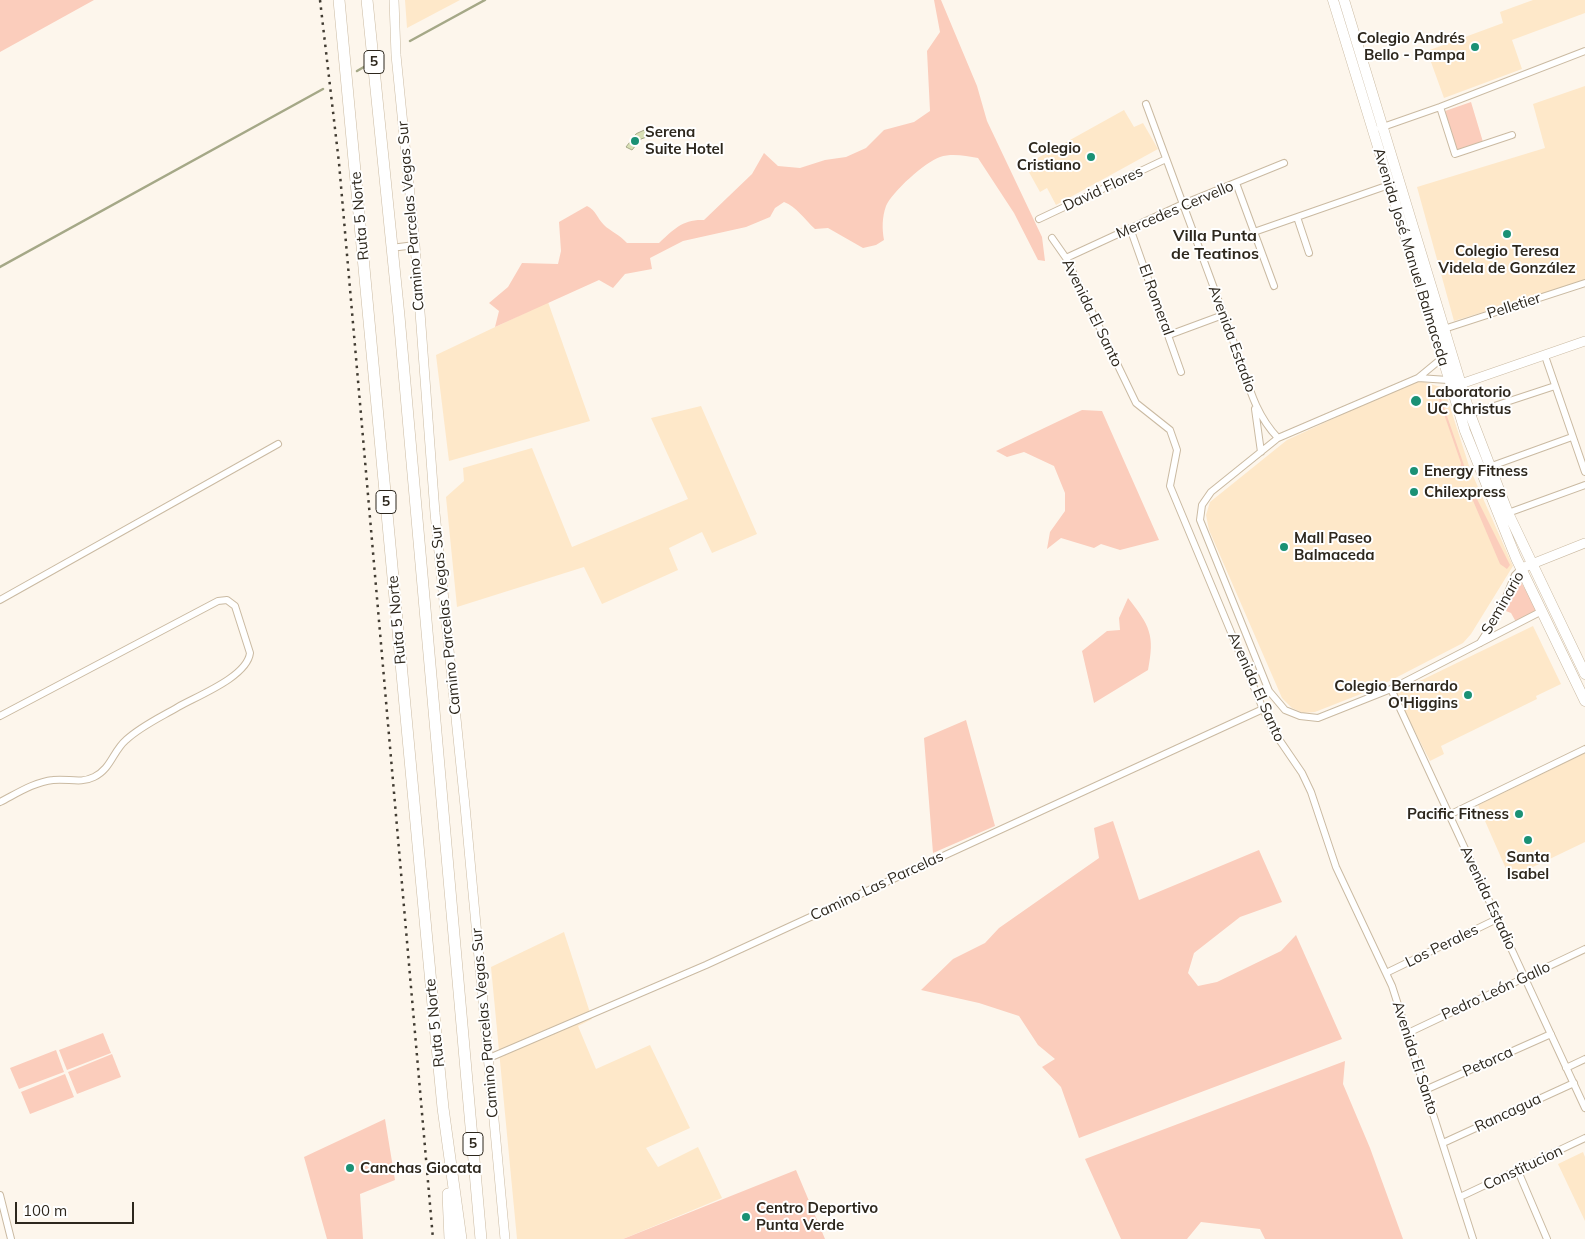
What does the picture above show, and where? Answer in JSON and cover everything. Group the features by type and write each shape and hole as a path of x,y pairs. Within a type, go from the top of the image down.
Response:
{"highway":[{"name":"Ruta 5 Norte","path":"339,0 443,1108 461,1239"},
{"name":"Ruta 5 Norte","path":"368,0 481,1239"},
{"path":"443,1108 450,1239"}],"main road":[{"name":"Avenida José Manuel Balmaceda","path":"1333,0 1378,129 1470,414 1489,467 1508,513 1585,674"},
{"name":"Avenida José Manuel Balmaceda","path":"1344,0 1378,129 1389,185 1441,359 1479,472 1585,701"}],"street":[{"name":"Camino Parcelas Vegas Sur","path":"394,0 396,55 415,245 435,513 505,1239"},
{"path":"1378,129 1440,108 1585,51"},
{"name":"Avenida Estadio","path":"1146,104 1255,405 1260,416 1278,438"},
{"path":"1440,108 1454,154 1512,136"},
{"name":"David Flores","path":"1039,219 1166,159"},
{"name":"Mercedes Cervello","path":"1066,258 1183,204 1284,163"},
{"path":"1236,183 1274,286"},
{"path":"1254,232 1389,185"},
{"path":"1297,217 1309,253"},
{"name":"El Romeral","path":"1130,228 1169,335 1180,372"},
{"name":"Avenida El Santo","path":"1052,238 1066,258 1136,403 1170,430 1177,450 1170,486 1263,709 1274,732 1302,773 1311,792 1336,867 1386,973 1408,1033 1473,1239"},
{"path":"391,248 415,245"},
{"name":"Pelletier","path":"1444,329 1585,283"},
{"path":"1169,335 1223,315"},
{"path":"1418,378 1449,384 1461,384 1585,341"},
{"path":"1545,356 1585,472"},
{"path":"1441,359 1418,378 1278,438 1211,492 1202,505 1200,520 1269,691 1285,710 1300,716 1318,718 1390,689 1542,611"},
{"path":"1470,414 1555,386"},
{"name":"Avenida Estadio","path":"1255,405 1256,429 1261,452"},
{"path":"1489,467 1572,437"},
{"path":"0,600 278,444"},
{"path":"1508,513 1585,485"},
{"name":"Seminario","path":"1480,644 1500,612 1516,575 1522,568 1532,562 1585,543"},
{"path":"0,716 221,599 231,601 235,606 250,653 248,661 242,668 218,685 132,735 119,748 109,765 94,777 77,782 50,780 0,802"},
{"name":"Avenida Estadio","path":"1390,689 1585,1108"},
{"name":"Camino Las Parcelas","path":"489,1058 706,965 1263,709"},
{"path":"1449,815 1585,749"},
{"name":"Los Perales","path":"1386,973 1497,919"},
{"name":"Pedro León Gallo","path":"1408,1033 1524,977 1584,953"},
{"name":"Petorca","path":"1425,1090 1551,1034"},
{"path":"1566,1068 1585,1059"},
{"name":"Rancagua","path":"1443,1143 1574,1083"},
{"name":"Constitucion","path":"1460,1197 1518,1172 1585,1138"},
{"path":"1518,1172 1547,1239"},
{"path":"0,1195 1,1206 11,1239"}],"shaded area":[{"path":"0,0 94,0 0,52"},
{"path":"405,0 460,0 407,28"},
{"path":"934,0 941,0 977,86 987,121 1042,237 1045,261 1038,260 1014,213 978,158 949,155 940,157 926,165 910,178 889,200 883,223 884,240 876,245 863,248 828,228 815,229 796,210 784,202 775,208 770,217 746,227 683,241 650,258 652,269 625,274 613,288 599,280 495,327 499,311 489,303 508,287 522,263 558,264 561,251 559,222 587,206 604,225 627,243 659,243 674,229 684,223 704,220 752,174 764,153 778,166 800,168 825,160 846,157 866,148 884,130 914,122 930,111 927,51 940,32"},
{"name":"Colegio Andrés Bello - Pampa","path":"1533,0 1585,0 1585,13 1512,40 1522,69 1444,98 1427,51 1503,23 1500,12"},
{"name":"Colegio Teresa Videla de González","path":"1585,86 1585,281 1454,321 1417,187 1545,148 1533,104"},
{"path":"1471,102 1483,142 1457,150 1445,111"},
{"name":"Colegio Cristiano","path":"1124,110 1134,127 1143,123 1158,149 1056,205 1047,188 1040,192 1025,165"},
{"name":"Serena Suite Hotel","path":"652,127 655,134 641,139 632,150 626,147 636,134"},
{"path":"548,302 590,421 449,461 436,355"},
{"path":"1417,380 1444,388 1470,469 1513,566 1471,634 1463,643 1376,688 1315,712 1303,713 1292,708 1282,698 1209,530 1206,515 1210,502 1287,440"},
{"path":"1438,390 1466,471 1463,473 1460,469 1461,463 1436,391"},
{"path":"701,406 757,534 712,553 702,532 669,548 678,570 602,604 584,567 457,607 446,497 464,481 463,468 532,448 572,547 688,499 651,418"},
{"path":"1082,410 1102,411 1159,540 1120,550 1101,544 1094,548 1061,538 1047,549 1050,532 1065,511 1065,493 1054,466 1024,452 1007,457 996,451"},
{"path":"1474,493 1510,565 1507,569 1500,564 1471,496"},
{"path":"1520,580 1537,611 1516,622 1511,613 1506,611"},
{"path":"1128,598 1149,631 1151,648 1148,670 1094,703 1082,651 1107,631 1120,630 1119,618"},
{"name":"Colegio Bernardo O'Higgins","path":"1533,626 1561,684 1536,696 1537,699 1441,746 1444,754 1430,761 1395,693"},
{"path":"966,720 995,826 933,853 924,738"},
{"path":"1585,753 1585,842 1510,878 1478,805"},
{"path":"1113,821 1139,900 1259,850 1282,902 1240,917 1194,953 1188,973 1198,986 1217,982 1281,951 1296,935 1342,1039 1079,1138 1061,1087 1042,1067 1055,1059 1038,1045 1019,1016 979,1003 921,990 953,959 985,943 999,928 1099,858 1094,828"},
{"path":"564,932 592,1019 578,1026 596,1069 650,1045 690,1128 646,1148 658,1167 698,1147 722,1198 623,1239 517,1239 491,967"},
{"path":"103,1033 111,1053 67,1070 59,1050"},
{"path":"56,1050 64,1072 19,1089 10,1068"},
{"path":"112,1054 121,1077 77,1094 68,1072"},
{"path":"1345,1061 1343,1084 1370,1148 1403,1239 1265,1239 1260,1229 1201,1222 1187,1239 1121,1239 1085,1159"},
{"path":"65,1074 74,1097 30,1114 21,1092"},
{"name":"Canchas Giocata","path":"385,1119 395,1180 360,1194 363,1239 327,1239 304,1157"},
{"path":"1583,1152 1585,1157 1585,1221 1558,1164"},
{"name":"Centro Deportivo Punta Verde","path":"796,1170 825,1239 623,1239"}],"waterway":[{"path":"410,41 485,0"},
{"path":"357,71 369,64"},
{"path":"0,267 323,89"}],"railway":[{"path":"320,0 339,163 433,1239"}],"place":[{"name":"Colegio Andrés Bello - Pampa","path":"1475,47"},
{"name":"Serena Suite Hotel","path":"635,141"},
{"name":"Colegio Cristiano","path":"1091,157"},
{"name":"Colegio Teresa Videla de González","path":"1507,234"},
{"name":"Laboratorio UC Christus","path":"1416,401"},
{"name":"Energy Fitness","path":"1414,471"},
{"name":"Chilexpress","path":"1414,492"},
{"name":"Mall Paseo Balmaceda","path":"1284,547"},
{"name":"Colegio Bernardo O'Higgins","path":"1468,695"},
{"name":"Pacific Fitness","path":"1519,814"},
{"name":"Santa Isabel","path":"1528,840"},
{"name":"Canchas Giocata","path":"350,1168"},
{"name":"Centro Deportivo Punta Verde","path":"746,1217"}],"district":[{"name":"Villa Punta de Teatinos","path":"1215,245"}]}
